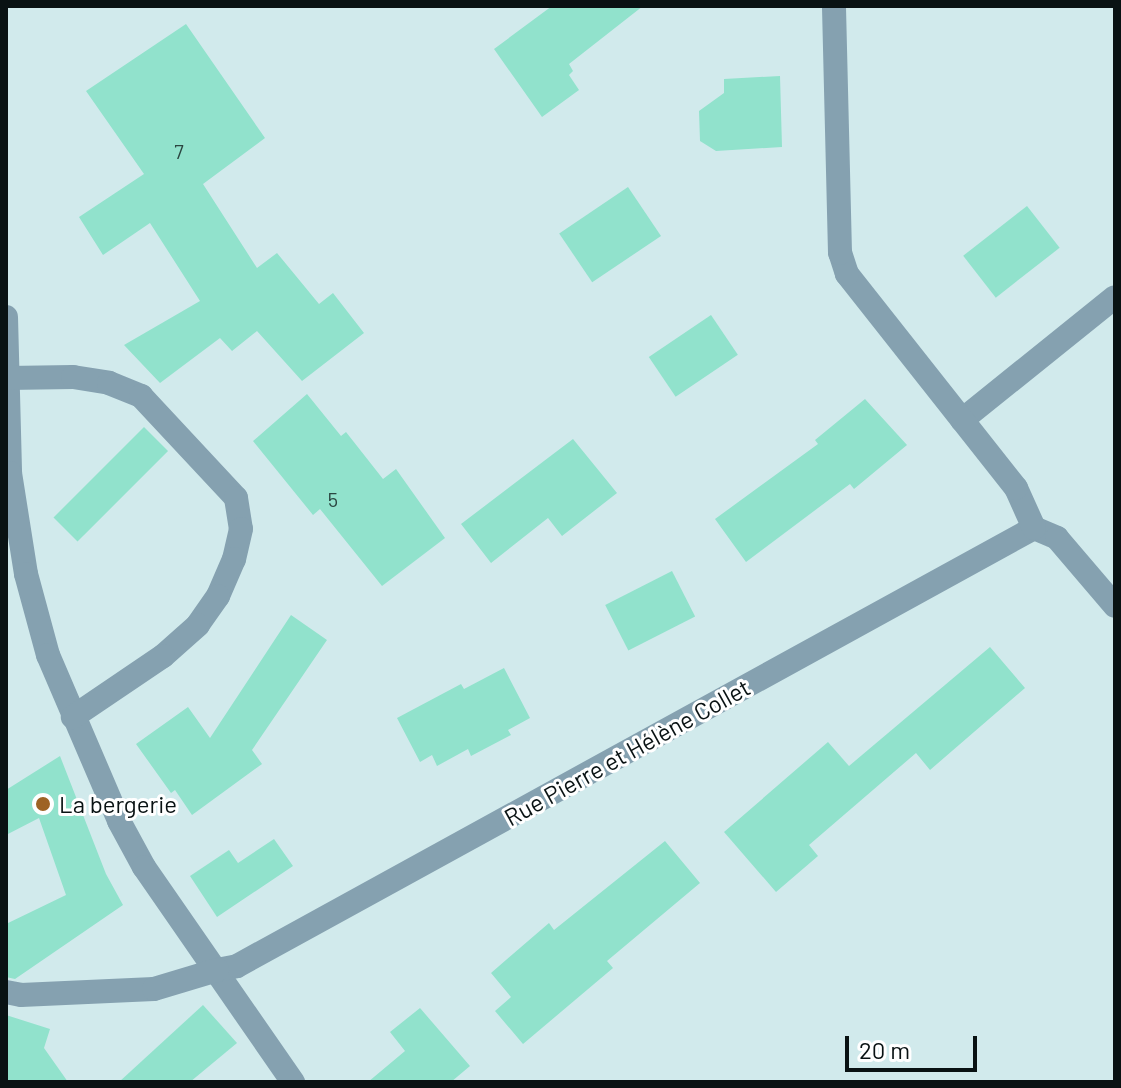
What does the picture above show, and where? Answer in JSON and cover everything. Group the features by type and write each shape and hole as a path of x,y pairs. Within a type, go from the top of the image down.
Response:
{"street":[{"path":"834,6 840,253 847,274 1016,488 1034,528 1057,538 1115,606"},
{"path":"962,420 1115,297"},
{"path":"6,317 10,473 26,574 48,655 119,821 144,867 293,1082"},
{"path":"8,378 73,377 109,383 141,396 236,498 241,529 234,559 218,596 198,625 163,656 73,717"},
{"name":"Rue Pierre et Hélène Collet","path":"6,992 21,995 154,989 237,966 1034,528"}],"building":[{"path":"552,6 643,6 569,64 573,71 569,75 579,90 542,117 494,49"},
{"path":"186,24 265,138 203,184 257,268 277,253 319,304 333,293 364,333 302,381 257,331 232,351 220,338 160,383 124,345 200,301 150,223 103,255 79,217 144,174 86,91"},
{"path":"780,76 782,147 716,151 700,141 699,111 724,93 724,79"},
{"path":"628,187 661,236 592,282 559,233"},
{"path":"1027,206 1060,248 996,298 963,256"},
{"path":"711,315 738,355 676,397 649,357"},
{"path":"307,394 341,436 346,432 383,479 396,469 445,538 382,586 320,509 313,515 253,441"},
{"path":"865,399 907,445 854,489 850,484 746,562 715,519 818,444 815,440"},
{"path":"144,427 168,451 78,542 53,518"},
{"path":"573,439 617,493 562,536 548,518 491,563 461,524"},
{"path":"672,571 695,616 628,650 605,605"},
{"path":"291,615 327,640 252,750 262,764 192,815 175,790 171,793 136,744 188,707 210,738"},
{"path":"990,647 1025,688 930,770 916,753 809,845 818,856 776,892 724,832 828,742 849,766"},
{"path":"504,668 530,718 508,730 511,735 471,756 468,749 437,766 432,755 420,762 397,718 461,684 464,689"},
{"path":"60,756 106,874 123,905 15,979 6,977 6,924 66,895 39,818 6,835 6,790"},
{"path":"274,839 293,866 217,917 190,876 229,850 238,863"},
{"path":"665,841 700,883 607,961 613,968 523,1044 495,1011 511,997 491,973 549,923 554,930"},
{"path":"203,1005 237,1043 190,1082 119,1082"},
{"path":"420,1008 470,1066 451,1082 368,1082 405,1051 390,1032"},
{"path":"6,1015 50,1029 44,1048 68,1082 6,1082"}],"place":[{"name":"La bergerie","path":"43,804"}]}
